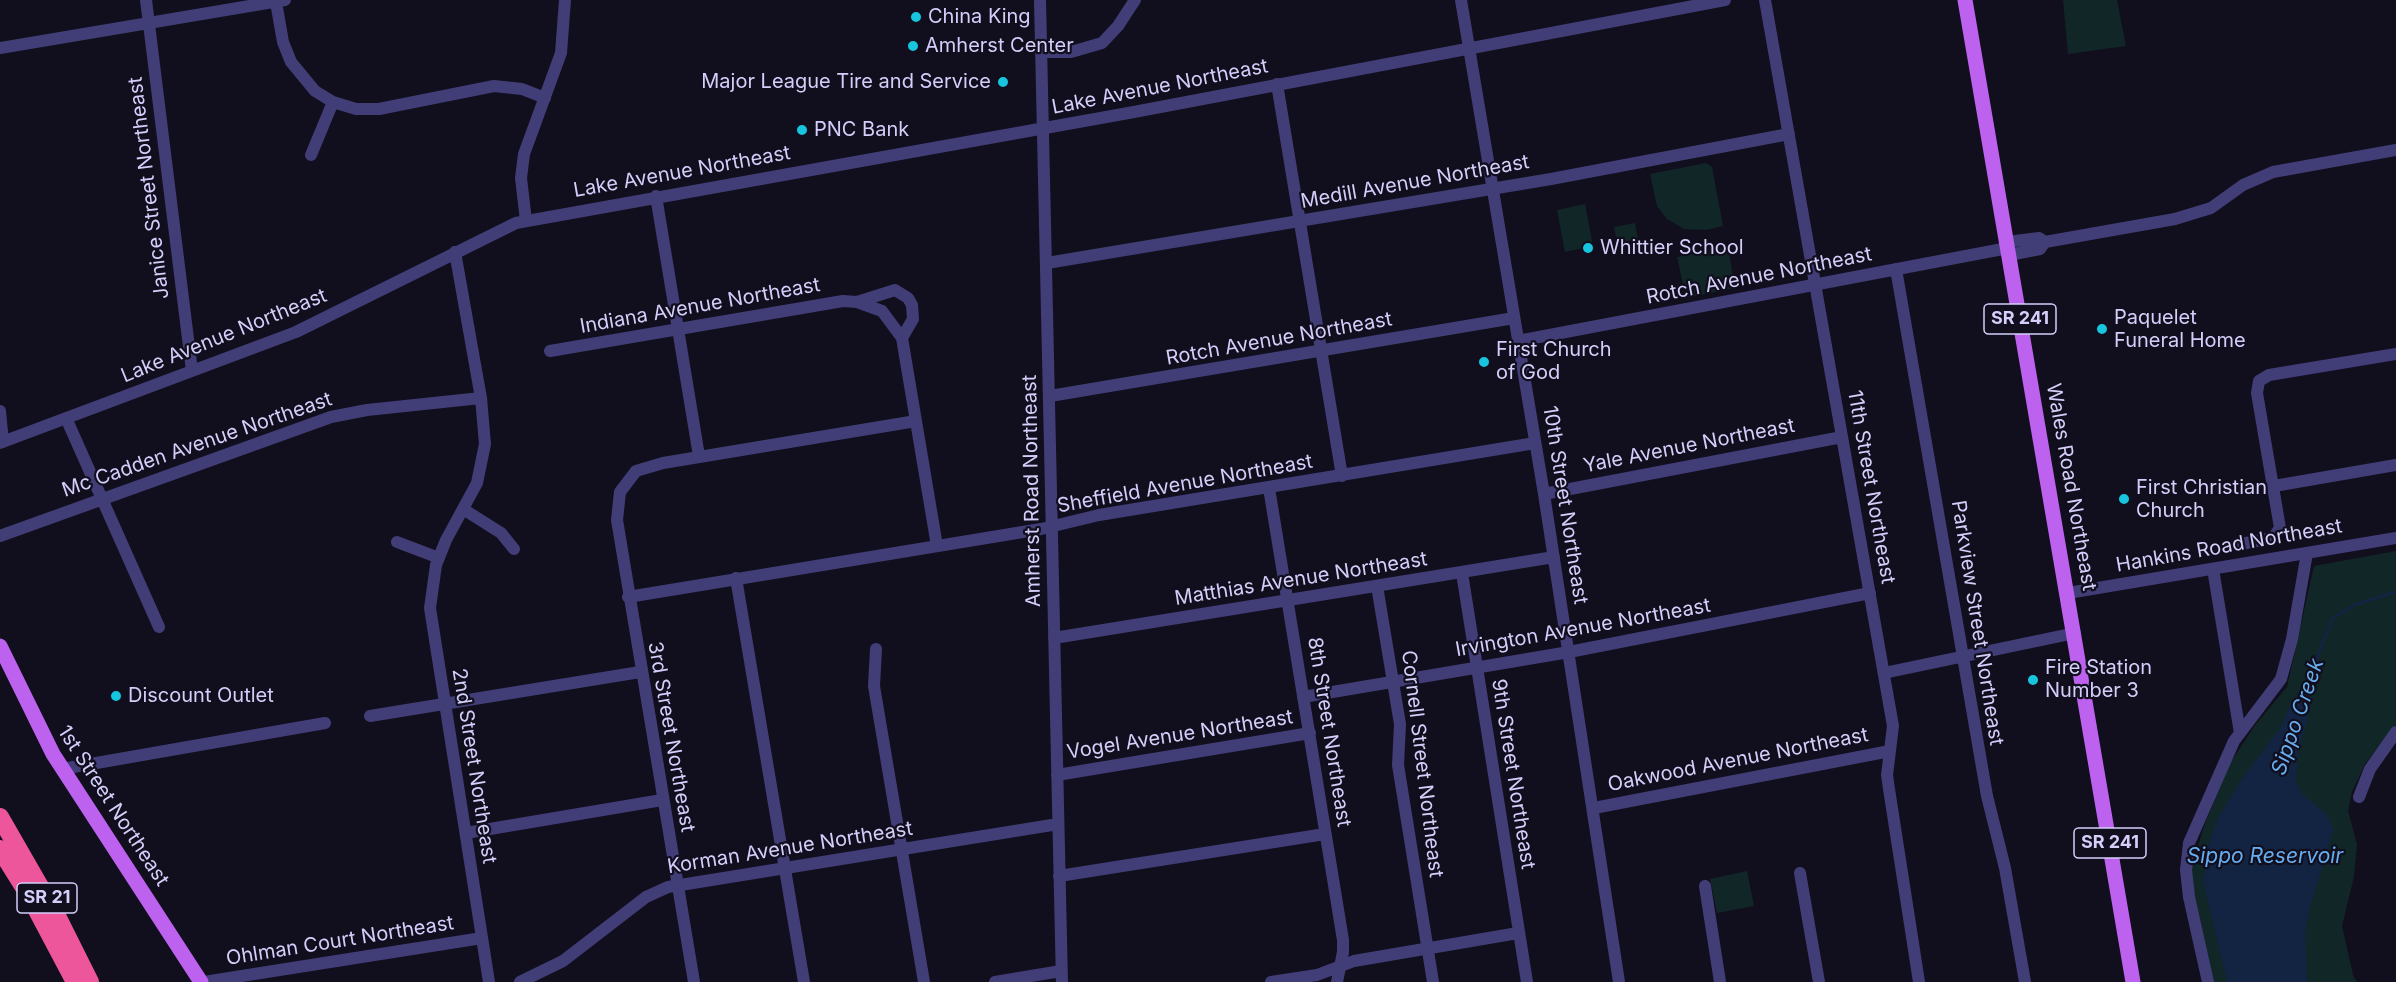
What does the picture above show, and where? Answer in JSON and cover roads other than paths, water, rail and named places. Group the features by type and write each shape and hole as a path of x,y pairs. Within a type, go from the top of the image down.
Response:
{"highway":[{"name":"SR 21","path":"0,817 53,909 90,982"},
{"name":"SR 21","path":"0,849 35,905 75,982"}],"main road":[{"name":"Wales Road Northeast","path":"1965,0 2133,982"},
{"name":"1st Street Northeast","path":"0,646 42,735 62,769 202,982"}],"street":[{"name":"Janice Street Northeast","path":"146,0 192,371"},
{"path":"526,220 522,165 529,134 561,53 565,0"},
{"name":"Amherst Road Northeast","path":"1040,0 1061,976"},
{"path":"1042,52 1071,52 1102,43 1118,26 1135,0"},
{"name":"10th Street Northeast","path":"1461,0 1544,494 1619,982"},
{"name":"Lake Avenue Northeast","path":"2,442 304,328 455,252 526,220 1044,128 1725,0"},
{"name":"11th Street Northeast","path":"1765,0 1893,726 1889,789 1919,982"},
{"path":"0,48 280,1 284,42 291,62 309,86 333,102 356,109 378,109 494,86 522,89 545,98"},
{"path":"1277,84 1341,476"},
{"path":"311,156 333,102"},
{"name":"Medill Avenue Northeast","path":"1047,263 1300,222 1789,134"},
{"name":"Rotch Avenue Northeast","path":"1518,341 2008,248 2040,249 2045,242 2192,216 2211,208 2243,184 2273,172 2396,150"},
{"path":"656,196 699,456"},
{"name":"2nd Street Northeast","path":"455,252 481,398 485,432 484,456 477,483 439,558 432,579 430,608 489,982"},
{"name":"Parkview Street Northeast","path":"1896,269 1987,796 2005,868 2025,982"},
{"name":"Indiana Avenue Northeast","path":"550,351 843,301 857,302 882,311 902,338 912,322 913,313 910,302 903,294 889,290 857,302"},
{"name":"Rotch Avenue Northeast","path":"1050,396 1514,318"},
{"path":"902,338 937,546"},
{"path":"2236,545 2271,538 2278,533 2280,522 2257,389 2259,381 2270,375 2396,354"},
{"name":"Mc Cadden Avenue Northeast","path":"0,536 331,417 367,410 481,398"},
{"path":"0,411 2,442"},
{"path":"66,418 159,627"},
{"name":"3rd Street Northeast","path":"694,982 628,597 619,534 617,498 631,475 647,466 916,421"},
{"name":"Yale Avenue Northeast","path":"1544,494 1842,437"},
{"name":"Sheffield Avenue Northeast","path":"628,597 1053,526 1099,515 1535,443"},
{"path":"2274,486 2396,465"},
{"name":"8th Street Northeast","path":"1269,488 1342,940 1337,982"},
{"path":"464,509 501,533 514,549"},
{"name":"Hankins Road Northeast","path":"2068,593 2396,538"},
{"path":"397,542 439,558"},
{"path":"2208,982 2189,897 2187,851 2203,806 2226,755 2240,733 2282,680 2292,639 2307,553"},
{"name":"Matthias Avenue Northeast","path":"1054,638 1554,557"},
{"path":"2212,569 2240,733"},
{"name":"9th Street Northeast","path":"1462,573 1527,982"},
{"path":"736,578 804,982"},
{"name":"Cornell Street Northeast","path":"1377,586 1401,737 1398,765 1433,982"},
{"name":"Irvington Avenue Northeast","path":"1303,696 1477,668 1870,594"},
{"path":"1884,673 2075,633"},
{"path":"876,649 874,686 924,982"},
{"path":"370,716 640,672"},
{"path":"62,769 325,723"},
{"path":"2359,796 2370,769 2396,732"},
{"name":"Vogel Avenue Northeast","path":"1057,775 1310,733"},
{"name":"Oakwood Avenue Northeast","path":"1594,808 1890,752"},
{"path":"466,833 662,800"},
{"name":"Korman Avenue Northeast","path":"520,982 546,971 578,951 646,897 677,885 1058,824"},
{"path":"1059,876 1325,834"},
{"path":"1800,873 1819,982"},
{"path":"1705,886 1720,982"},
{"path":"1271,982 1317,975 1354,961 1518,933"},
{"name":"Ohlman Court Northeast","path":"202,982 482,938"},
{"path":"995,982 1061,976"}],"water":[{"name":"Sippo Reservoir","path":"2294,697 2313,697 2298,754 2296,782 2302,794 2326,814 2334,829 2310,907 2305,933 2307,982 2227,982 2203,882 2208,846 2218,818 2241,780 2280,728"}],"waterway":[{"name":"Sippo Creek","path":"2305,699 2322,644 2333,618 2354,605 2396,592"}],"place":[{"name":"China King","path":"916,17"},
{"name":"Amherst Center","path":"913,46"},
{"name":"Major League Tire and Service","path":"1003,82"},
{"name":"PNC Bank","path":"802,130"},
{"name":"Whittier School","path":"1588,248"},
{"name":"Paquelet Funeral Home","path":"2102,329"},
{"name":"First Church of God","path":"1484,362"},
{"name":"First Christian Church","path":"2124,499"},
{"name":"Fire Station Number 3","path":"2033,680"},
{"name":"Discount Outlet","path":"116,696"}]}
